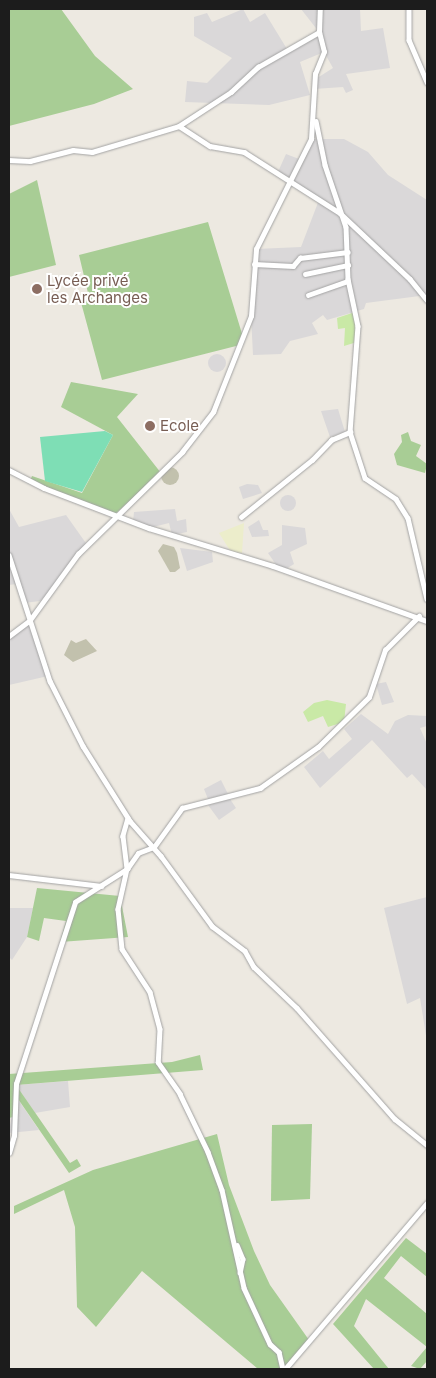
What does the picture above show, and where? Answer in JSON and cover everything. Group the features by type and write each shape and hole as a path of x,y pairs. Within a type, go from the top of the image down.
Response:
{"street":[{"path":"9,636 30,620 78,554 91,544 114,515 182,452 213,412 250,316 254,264 263,233 311,139 315,117 315,74 324,52 319,32 320,9"},
{"path":"409,9 409,40 427,82"},
{"path":"9,160 30,161 73,150 92,152 178,126 231,92 258,67 319,32"},
{"path":"315,117 340,213 348,252 348,281 358,326 350,432 365,478 396,499 408,518 427,599"},
{"path":"178,126 210,146 238,150 340,213 410,279 427,300"},
{"path":"254,264 293,266 300,258 348,252"},
{"path":"305,274 348,265"},
{"path":"308,294 348,281"},
{"path":"242,517 312,460 331,440 350,432"},
{"path":"9,470 114,515 418,616 427,621"},
{"path":"9,555 50,681 83,746 128,818 154,847 212,926 245,951 254,967 297,1008 395,1119 427,1145"},
{"path":"9,1153 14,1136 16,1084 69,918 78,898 127,869 138,853 154,847 182,808 260,788 341,726 372,693 375,672 385,650 418,616"},
{"path":"128,818 124,836 127,869 118,908 122,949 150,992 160,1029 158,1062 180,1094 208,1152 222,1190 240,1274 253,1313 279,1352 284,1369"},
{"path":"9,875 101,886"},
{"path":"284,1369 427,1203"}],"shaded area":[{"path":"243,9 250,22 265,13 287,49 319,32 301,9 360,9 361,31 383,28 390,68 346,74 353,90 346,93 343,87 314,89 314,80 333,68 324,52 300,62 310,95 269,105 185,102 187,81 207,83 232,58 194,36 194,17 207,13 212,22"},
{"path":"311,139 344,139 368,152 388,175 427,200 427,295 366,303 364,309 327,320 323,315 312,323 318,334 290,341 281,354 253,355 250,297 256,249 301,247 319,200 277,174 286,154 299,159"},
{"path":"217,354 225,359 226,363 221,371 217,372 209,367 208,363 213,355"},
{"path":"338,409 345,432 330,437 321,411"},
{"path":"170,467 176,470 179,476 176,482 170,485 164,482 161,476 164,470"},
{"path":"247,484 258,485 262,493 243,499 239,487"},
{"path":"285,495 291,495 296,500 294,509 285,511 280,506 280,500"},
{"path":"9,509 19,527 66,515 88,546 78,554 58,585 40,601 24,603 16,584 9,585"},
{"path":"175,509 177,521 186,519 187,532 172,535 169,523 149,528 133,522 134,512"},
{"path":"259,520 263,530 268,530 269,536 252,537 248,527"},
{"path":"244,523 242,553 231,552 219,533"},
{"path":"282,525 305,528 307,544 290,552 294,564 286,569 277,566 268,553 282,545"},
{"path":"163,544 174,547 177,553 180,568 175,572 170,572 158,551"},
{"path":"180,548 212,552 213,562 187,571"},
{"path":"30,620 48,676 9,685 9,636"},
{"path":"86,639 97,651 73,662 64,655 71,640 76,643"},
{"path":"386,682 394,702 382,705 376,684"},
{"path":"361,714 388,734 395,721 408,715 427,716 427,726 420,728 427,744 427,790 412,774 407,778 372,740 320,788 304,767 323,751 329,759 352,739 344,729"},
{"path":"221,780 228,794 208,799 204,789"},
{"path":"230,799 236,808 219,820 208,805"},
{"path":"427,897 427,1042 420,998 407,1004 384,908"},
{"path":"9,908 33,908 27,937 12,960 9,957"},
{"path":"68,1081 70,1107 35,1113 16,1085"},
{"path":"15,1095 39,1130 9,1133"}],"green space":[{"path":"9,9 61,9 95,56 133,89 94,104 9,126"},
{"path":"37,180 56,265 9,277 9,194"},
{"path":"208,222 243,337 240,345 102,380 79,295 88,293 79,255"},
{"path":"355,312 357,342 344,346 345,328 338,329 337,318"},
{"path":"71,382 138,394 117,417 161,473 114,515 30,481 32,476 82,493 113,435 61,407"},
{"path":"105,431 113,435 82,492 45,481 40,437"},
{"path":"408,432 411,441 421,445 416,456 427,464 425,473 397,465 394,454 402,442 401,435"},
{"path":"327,700 346,704 344,722 328,727 323,716 308,722 303,712 314,703"},
{"path":"37,888 120,896 128,937 60,942 66,921 44,918 39,941 27,937"},
{"path":"200,1055 203,1070 16,1085 70,1163 77,1159 81,1166 69,1173 16,1096 13,1117 9,1118 9,1074 172,1062"},
{"path":"312,1124 310,1199 271,1201 272,1125"},
{"path":"217,1134 229,1185 254,1251 270,1285 309,1340 283,1369 258,1369 142,1271 96,1327 77,1307 75,1227 64,1190 14,1214 14,1206 93,1170"},
{"path":"406,1238 427,1254 427,1277 401,1256 384,1278 427,1314 427,1347 366,1299 354,1326 389,1369 374,1369 333,1324"},
{"path":"427,1347 427,1361 420,1369 411,1366"}],"place":[{"name":"Lycée privé les Archanges","path":"37,289"},
{"name":"Ecole","path":"150,426"}]}
